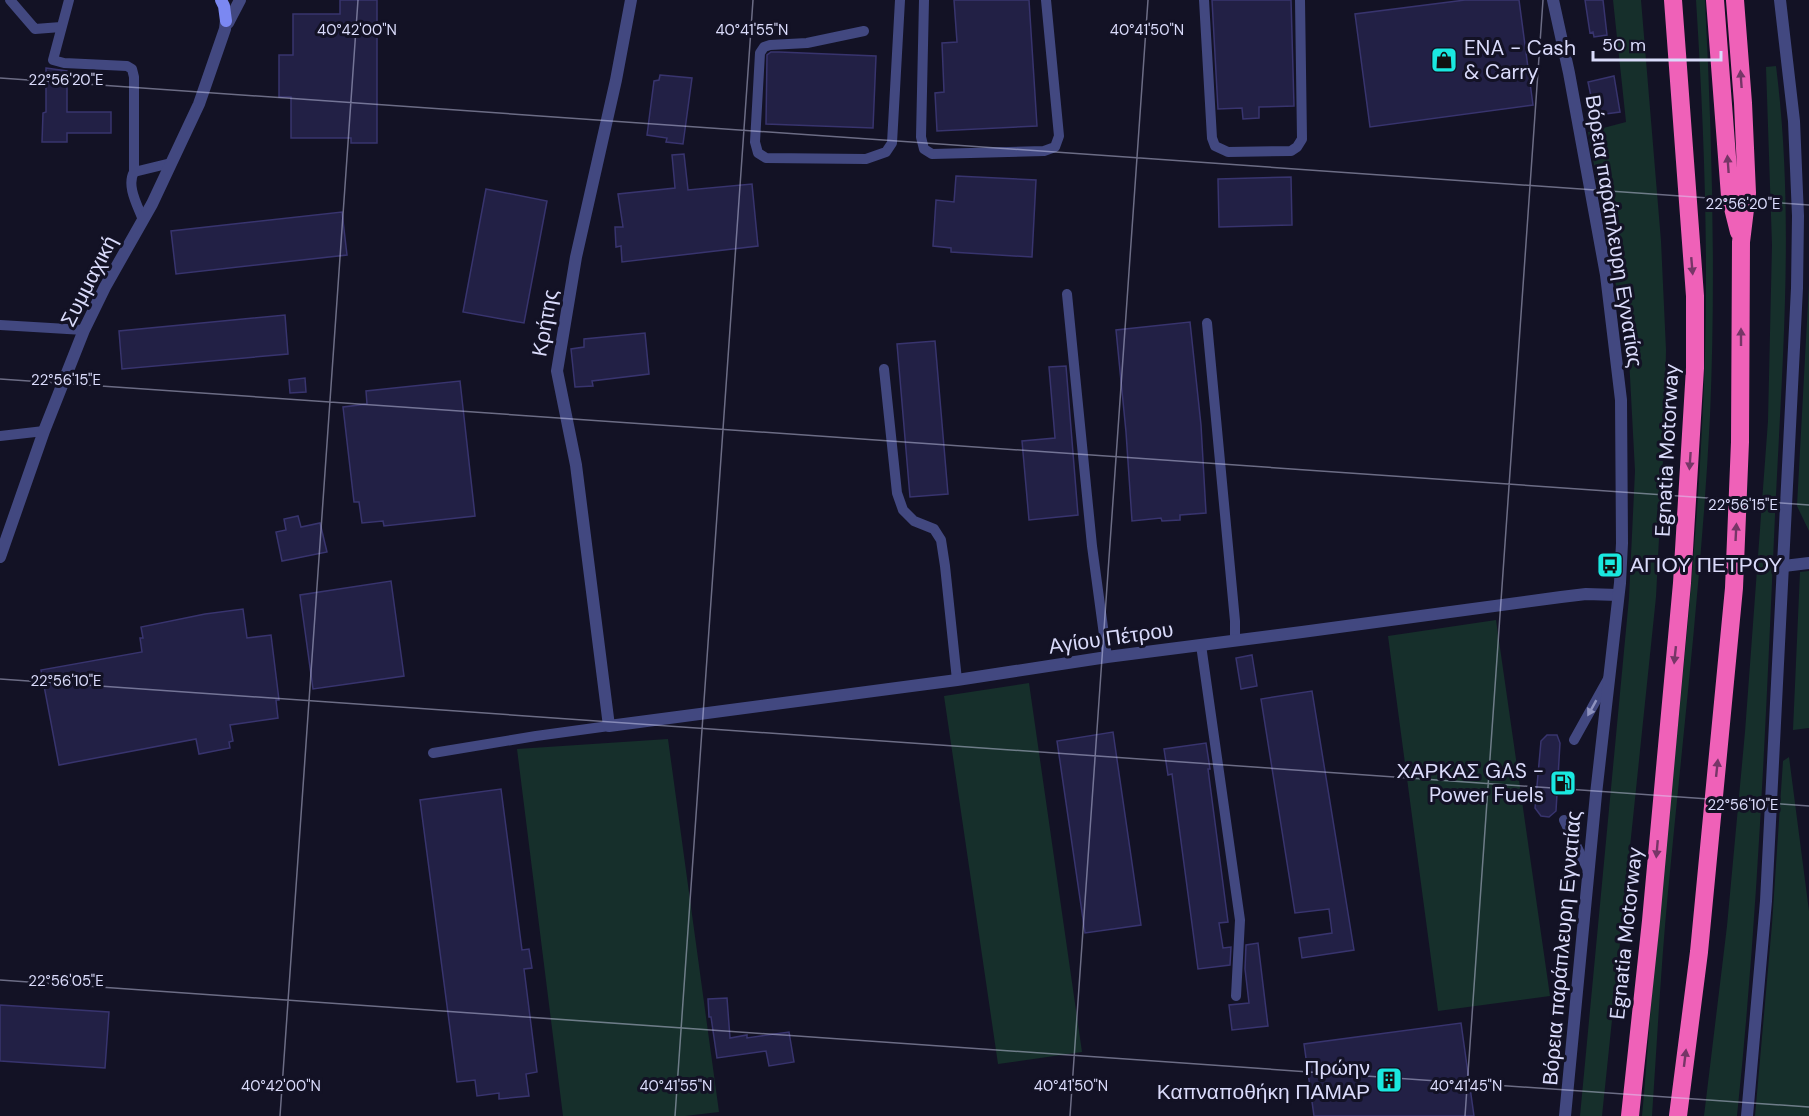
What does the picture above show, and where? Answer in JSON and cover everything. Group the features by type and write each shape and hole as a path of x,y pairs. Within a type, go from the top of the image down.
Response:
{"highway":[{"name":"Egnatia Motorway","path":"1630,1116 1651,921 1682,583 1695,368 1695,296 1673,0"},
{"path":"1715,0 1730,196 1741,242"},
{"path":"1678,1116 1699,952 1734,588 1740,442 1741,242 1747,193 1735,0"}],"main road":[{"path":"221,0 226,25"}],"street":[{"name":"Συμμαχική","path":"226,25 227,0"},
{"name":"Συμμαχική","path":"0,557 44,431 84,330 105,287 143,220 199,104 226,25 240,0"},
{"name":"Κρήτης","path":"609,726 576,465 556,371 576,257 616,80 631,0"},
{"name":"Βόρεια παράπλευρη Εγνατίας","path":"1553,0 1569,73 1606,275 1621,400 1622,543 1618,596 1565,1116"},
{"path":"1747,1116 1763,954 1795,350 1798,216 1794,121 1780,0"},
{"path":"1784,566 1809,563"},
{"name":"Αγίου Πέτρου","path":"609,726 1576,595 1618,596"}],"lane":[{"path":"10,0 35,29 61,27"},
{"path":"69,0 53,60 64,63 127,66 132,69 134,77 134,172 131,185 143,220"},
{"path":"864,31 807,44 764,47 760,53 755,142 758,153 766,158 866,159 886,152 892,143 900,0"},
{"path":"924,0 921,137 924,149 932,154 1044,151 1054,147 1059,136 1046,0"},
{"path":"1204,0 1212,138 1215,147 1228,152 1291,151 1298,147 1302,139 1300,0"},
{"path":"134,172 171,163"},
{"path":"1067,294 1092,546 1107,657"},
{"path":"1207,323 1235,621 1234,640"},
{"path":"0,325 84,330"},
{"path":"884,369 897,493 903,510 914,521 934,529 941,540 957,680"},
{"path":"0,436 44,431"},
{"path":"1201,645 1240,920 1236,996"},
{"path":"1574,740 1610,676"},
{"path":"433,753 609,726"},
{"path":"1564,820 1589,872"}],"green space":[{"path":"1613,0 1641,0 1661,241 1666,350 1664,440 1656,597 1602,1116 1580,1116 1629,598 1635,471 1629,358 1588,132 1626,122"},
{"path":"1696,0 1705,0 1710,104 1713,260 1710,416 1697,595 1659,1004 1652,1116 1642,1116 1658,920 1689,612 1702,427 1706,266 1702,107"},
{"path":"1776,66 1785,178 1785,290 1756,891 1737,1116 1704,1116 1727,926 1745,732 1768,421 1772,245 1766,67"},
{"path":"1809,284 1809,531 1797,506"},
{"path":"1809,571 1809,728 1793,730 1800,572"},
{"path":"1496,620 1550,996 1438,1011 1388,636"},
{"path":"1029,683 1082,1052 998,1064 944,696"},
{"path":"668,739 719,1112 685,1116 563,1116 517,749"},
{"path":"1789,757 1809,911 1809,1116 1755,1116 1772,924 1783,761"}],"building":[{"path":"340,0 377,0 377,143 351,143 351,138 291,138 291,97 279,97 279,55 293,55 293,14 340,14"},
{"path":"954,0 1029,0 1037,126 937,131 935,93 944,92 942,43 957,42"},
{"path":"1212,0 1291,0 1294,106 1259,107 1259,118 1243,119 1242,108 1218,109"},
{"name":"ENA - Cash & Carry","path":"1465,0 1519,0 1533,105 1370,127 1355,14"},
{"path":"1585,0 1603,0 1607,35 1594,37 1593,32 1590,33"},
{"path":"771,52 876,56 873,128 766,124 767,55"},
{"path":"46,68 67,71 67,112 111,112 111,133 67,133 67,142 42,142 43,113 46,112"},
{"path":"660,75 692,78 683,144 666,142 667,138 647,135 654,81 659,80"},
{"path":"1614,76 1620,112 1598,115 1596,106 1593,106 1588,82"},
{"path":"684,154 688,190 752,184 758,246 622,262 621,246 616,247 615,227 623,227 618,194 675,188 672,155"},
{"path":"956,176 1036,180 1032,257 951,252 951,248 933,246 936,200 954,202"},
{"path":"1291,177 1292,225 1219,227 1218,179"},
{"path":"486,189 547,201 524,323 463,312"},
{"path":"342,212 347,255 176,274 171,231"},
{"path":"285,315 288,354 122,369 119,331"},
{"path":"1190,322 1201,425 1206,513 1180,515 1180,520 1162,521 1161,518 1132,521 1116,330"},
{"path":"645,333 649,374 592,381 593,386 575,387 571,349 584,347 584,339"},
{"path":"935,341 948,494 910,497 897,344"},
{"path":"1066,366 1078,515 1029,520 1022,441 1055,438 1049,367"},
{"path":"305,378 306,392 290,393 289,380"},
{"path":"460,381 475,516 384,526 383,521 362,523 359,502 354,502 343,407 367,404 366,391"},
{"path":"298,516 301,527 320,523 327,552 282,561 276,532 286,530 284,519"},
{"path":"391,581 404,676 313,689 300,595"},
{"path":"243,609 247,638 271,635 279,700 276,700 278,718 230,725 233,741 229,742 230,748 199,754 196,739 59,765 41,670 142,652 141,627"},
{"path":"1252,655 1257,686 1241,689 1236,658"},
{"path":"1312,691 1354,950 1302,958 1299,938 1332,933 1329,909 1295,913 1261,699"},
{"path":"1113,732 1141,925 1085,933 1057,741"},
{"path":"1547,735 1557,735 1560,743 1556,811 1549,817 1541,816 1535,808 1541,741"},
{"path":"1206,743 1228,922 1219,923 1223,948 1231,947 1230,965 1198,969 1172,774 1168,775 1164,749"},
{"path":"501,789 522,950 529,949 532,968 524,969 537,1072 526,1074 529,1096 499,1099 499,1093 477,1096 475,1080 457,1082 420,800"},
{"path":"1258,943 1268,1026 1232,1030 1229,1005 1249,1003 1245,969 1246,945"},
{"path":"727,998 730,1038 789,1032 794,1062 769,1066 766,1051 717,1058 708,999"},
{"path":"0,1005 109,1012 105,1068 0,1061"},
{"name":"Πρώην Καπναποθήκη ΠΑΜΑΡ","path":"1461,1023 1474,1116 1314,1116 1304,1044"}],"place":[{"name":"ENA - Cash & Carry","path":"1444,60"},
{"name":"ΑΓΙΟΥ ΠΕΤΡΟΥ","path":"1610,565"},
{"name":"ΧΑΡΚΑΣ GAS - Power Fuels","path":"1563,783"},
{"name":"Πρώην Καπναποθήκη ΠΑΜΑΡ","path":"1389,1080"}]}
